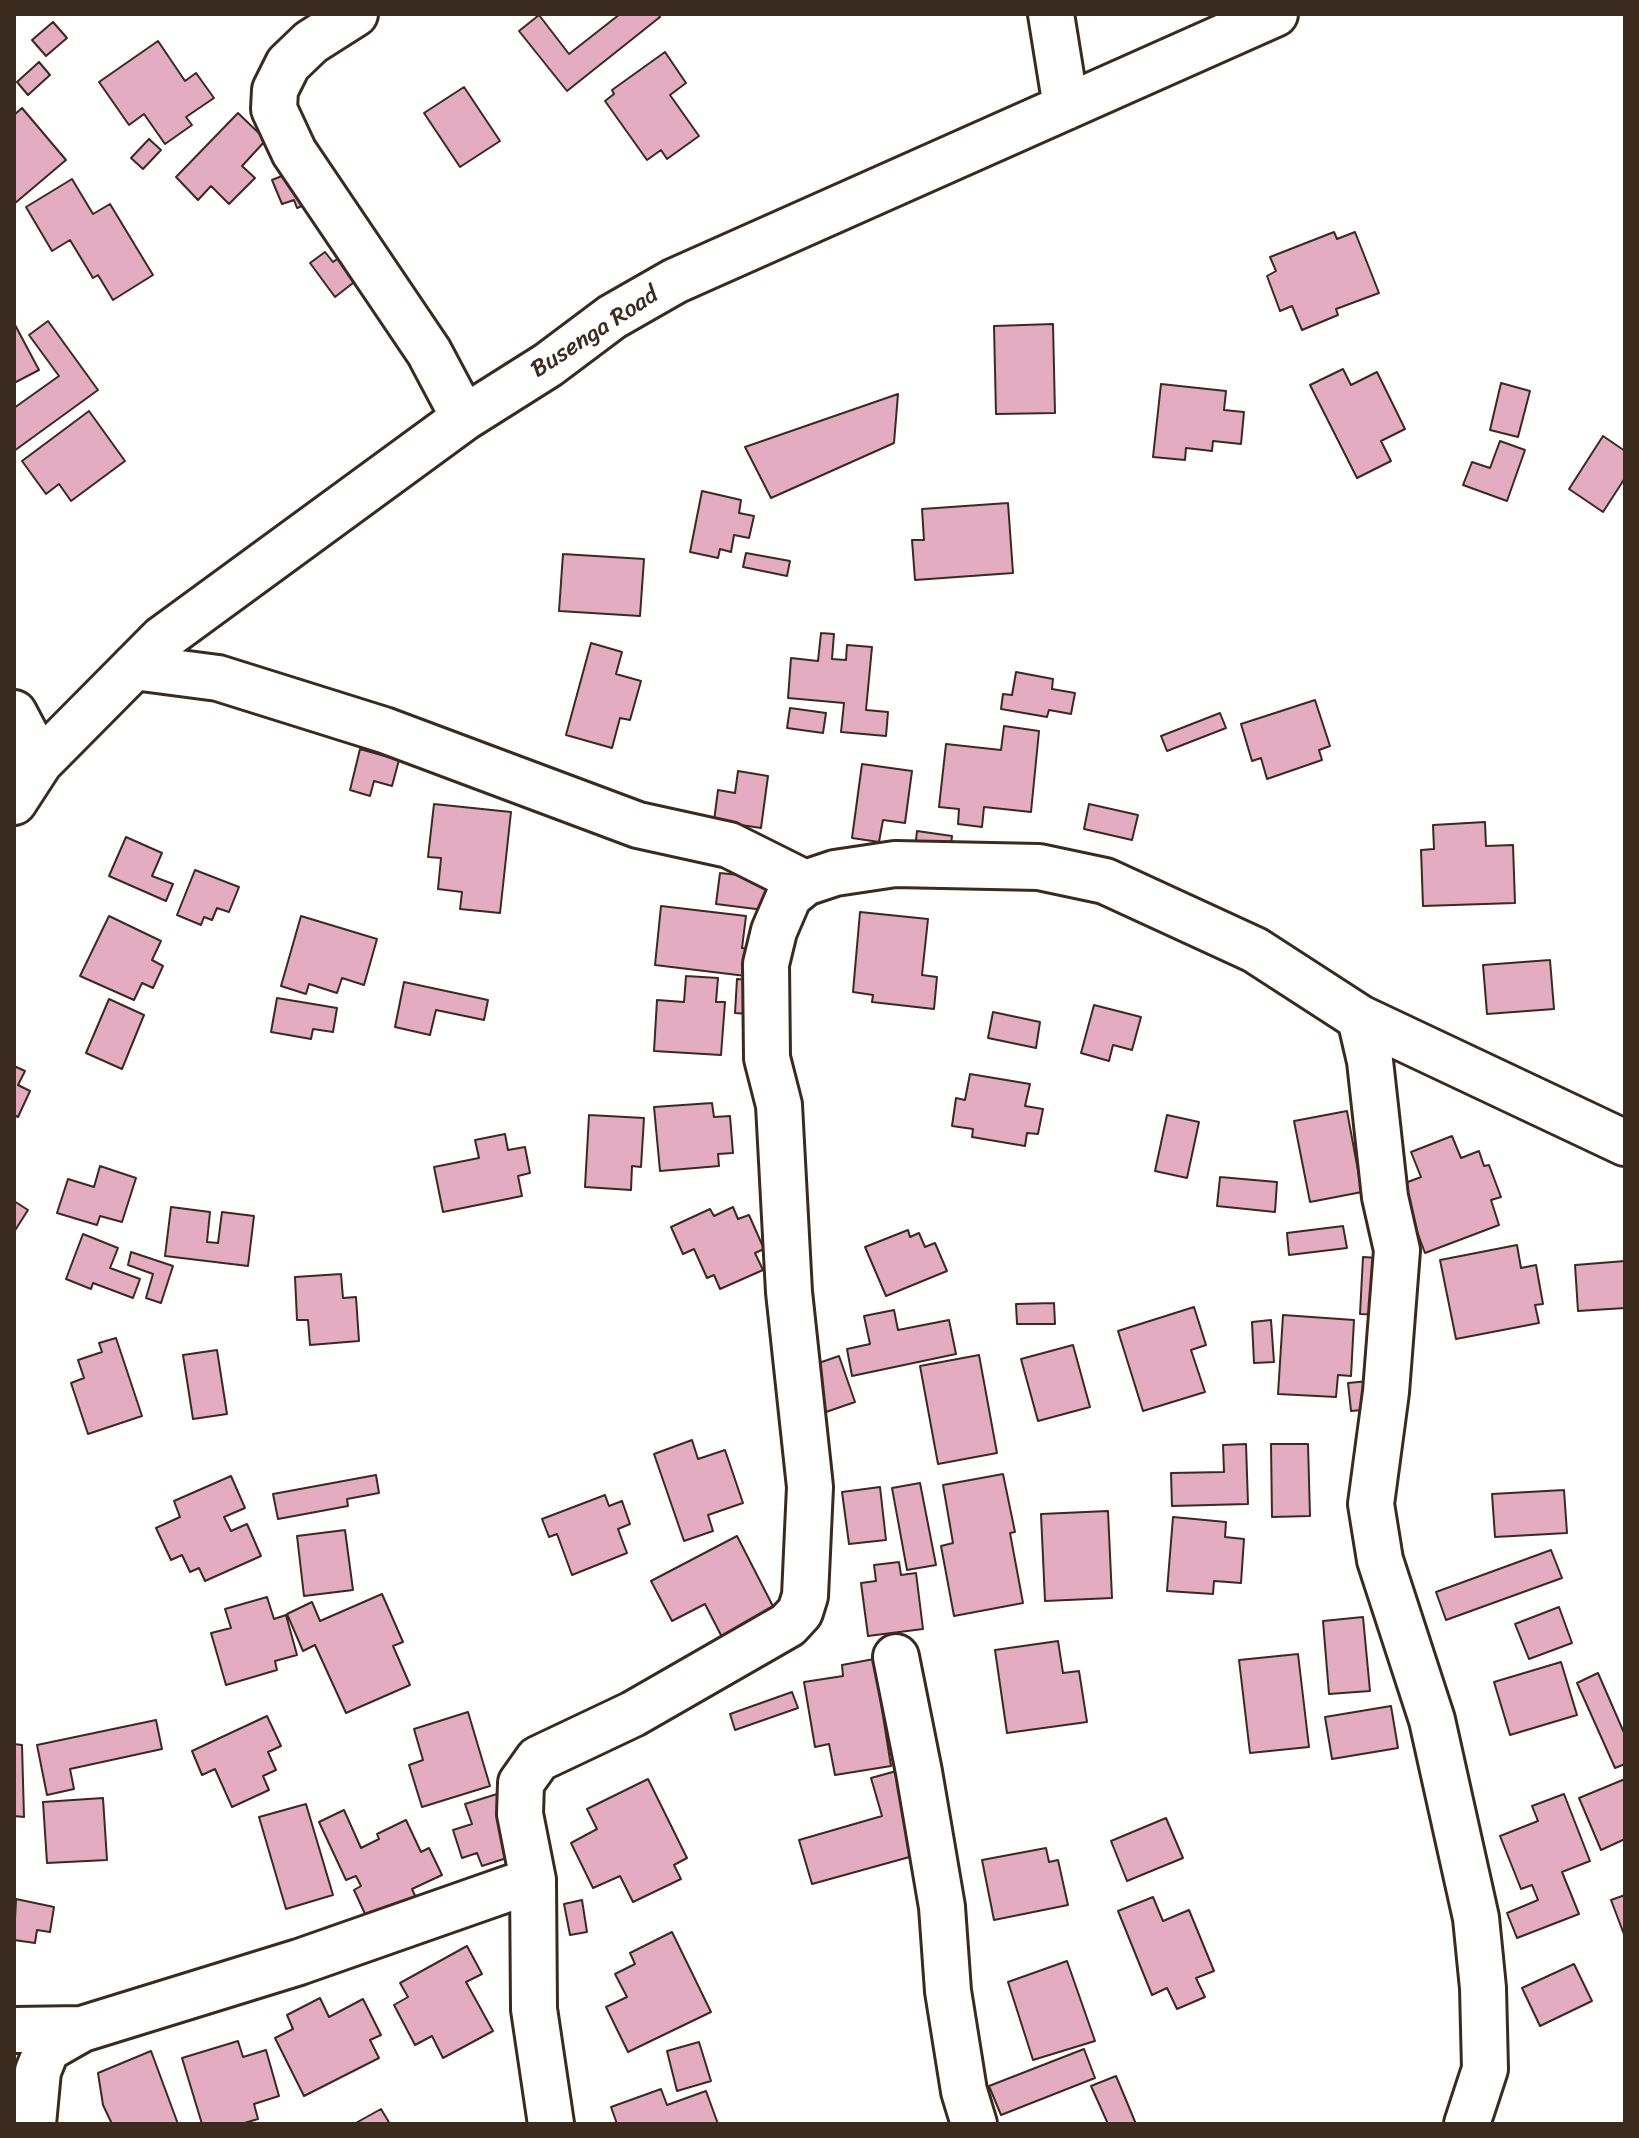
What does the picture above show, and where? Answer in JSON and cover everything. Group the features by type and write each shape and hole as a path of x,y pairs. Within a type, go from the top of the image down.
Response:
{"street":[{"path":"355,14 311,42 288,64 275,90 274,109 294,152 429,352 464,418"},
{"path":"1051,14 1066,107"},
{"name":"Busenga Road","path":"14,802 40,762 162,639 464,418 548,365 612,317 675,281 1275,14"},
{"path":"134,667 218,678 384,730 638,825 729,845 805,883"},
{"path":"14,713 40,762"},
{"path":"551,2124 534,2009 533,1880 520,1814 521,1783 538,1759 633,1714 788,1625 800,1612 805,1596 810,1487 789,1292 779,1105 767,1058 766,964 774,931 789,896 805,883 835,873 895,864 1039,867 1105,881 1255,950 1360,1018 1625,1143"},
{"path":"1360,1018 1370,1061 1385,1197 1397,1250 1386,1392 1371,1504 1380,1560 1432,1720 1476,1918 1483,1988 1485,2069 1467,2124"},
{"path":"896,1657 942,1907 948,1991 964,2091 974,2124"},
{"path":"33,2124 38,2071 47,2049 82,2029 299,1962 533,1880"},
{"path":"14,2030 82,2029"}],"building":[{"path":"620,14 658,14 660,17 567,91 519,31 539,15 569,54"},
{"path":"53,22 67,38 46,56 32,40"},
{"path":"158,41 185,81 196,73 214,98 186,117 192,125 165,144 144,114 129,125 99,82"},
{"path":"665,52 686,83 670,95 699,136 667,159 661,150 647,160 605,101 614,94 612,90"},
{"path":"39,62 50,75 28,95 17,82"},
{"path":"464,87 500,141 460,167 424,113"},
{"path":"22,108 66,160 14,204 14,115"},
{"path":"238,113 266,140 242,166 255,178 229,204 211,186 198,200 176,177"},
{"path":"149,139 161,150 143,169 131,158"},
{"path":"299,169 312,202 297,208 294,200 282,204 272,180"},
{"path":"72,179 93,214 110,204 153,275 113,300 98,275 93,278 70,240 52,251 26,207"},
{"path":"1334,232 1337,239 1355,232 1379,293 1336,309 1338,315 1302,330 1292,306 1280,311 1267,276 1276,271 1270,257"},
{"path":"325,252 333,262 344,254 362,276 335,297 310,263"},
{"path":"48,321 98,390 14,451 14,408 59,376 29,335"},
{"path":"14,323 39,370 14,383"},
{"path":"1053,324 1055,413 996,414 994,326"},
{"path":"1343,369 1351,385 1377,372 1405,429 1381,441 1391,461 1357,478 1310,385"},
{"path":"1501,383 1530,391 1518,437 1490,430"},
{"path":"1161,384 1226,391 1224,410 1244,412 1241,444 1213,441 1212,451 1186,448 1185,460 1153,457"},
{"path":"898,394 894,443 771,498 745,447"},
{"path":"89,411 125,461 71,501 59,484 46,494 22,461"},
{"path":"1603,436 1625,451 1625,478 1603,512 1569,489"},
{"path":"1500,441 1525,450 1507,501 1463,485 1472,462 1490,468"},
{"path":"702,491 741,500 739,513 754,516 749,538 734,535 731,552 720,549 718,558 690,552"},
{"path":"1008,503 1013,573 915,580 912,540 924,540 922,509"},
{"path":"746,553 790,561 787,576 743,567"},
{"path":"563,554 644,559 640,616 559,611"},
{"path":"821,633 834,634 832,659 846,660 847,645 872,647 866,710 888,712 886,736 841,732 844,703 788,698 791,658 818,661"},
{"path":"591,643 622,652 616,674 641,681 630,720 620,718 612,748 566,735"},
{"path":"1016,672 1053,679 1052,689 1075,693 1071,714 1049,710 1047,717 1001,709 1003,694 1012,695"},
{"path":"1315,700 1330,746 1319,750 1322,760 1267,779 1261,758 1252,761 1241,724"},
{"path":"790,708 826,713 823,733 787,728"},
{"path":"1220,713 1226,728 1167,751 1161,736"},
{"path":"1004,726 1039,731 1031,812 984,807 982,827 958,824 959,809 939,807 946,744 1001,750"},
{"path":"360,749 399,760 392,786 374,781 370,796 350,790"},
{"path":"862,764 912,771 905,823 883,820 879,842 852,838"},
{"path":"738,771 768,776 761,828 714,821 718,790 735,793"},
{"path":"434,804 511,812 500,913 460,909 462,892 438,889 441,858 428,857"},
{"path":"1089,804 1138,815 1132,840 1084,829"},
{"path":"1485,822 1486,846 1513,845 1515,903 1423,906 1421,850 1434,849 1433,825"},
{"path":"917,831 952,836 949,862 914,857"},
{"path":"126,837 162,853 152,876 173,884 166,901 109,876"},
{"path":"195,870 239,887 229,912 217,908 212,920 204,917 201,925 177,915"},
{"path":"720,873 768,878 764,910 716,904"},
{"path":"661,906 746,916 742,948 750,949 746,976 655,965"},
{"path":"860,912 928,919 922,975 937,977 934,1009 872,1002 873,995 853,992"},
{"path":"109,916 161,941 152,960 163,966 153,988 142,983 134,1000 80,976"},
{"path":"301,916 377,939 364,985 342,978 337,993 309,984 306,994 281,986"},
{"path":"1550,960 1554,1009 1487,1014 1483,965"},
{"path":"686,976 718,978 716,1002 725,1002 721,1055 654,1051 657,1000 684,1002"},
{"path":"737,979 764,981 761,1015 735,1013"},
{"path":"404,982 488,1000 484,1020 436,1010 430,1035 395,1027"},
{"path":"277,998 337,1008 333,1032 313,1029 311,1039 271,1032"},
{"path":"109,999 144,1015 122,1069 86,1053"},
{"path":"1094,1005 1141,1017 1132,1050 1113,1045 1109,1061 1081,1053"},
{"path":"993,1012 1040,1022 1036,1048 988,1038"},
{"path":"14,1066 25,1071 18,1085 30,1091 18,1117 14,1115"},
{"path":"970,1074 1030,1084 1025,1106 1043,1109 1038,1134 1027,1133 1025,1146 972,1137 973,1129 952,1126 956,1098 965,1100"},
{"path":"712,1103 714,1117 730,1116 733,1153 718,1154 719,1166 660,1171 654,1107"},
{"path":"1347,1111 1362,1192 1310,1202 1294,1121"},
{"path":"589,1115 644,1118 641,1167 632,1166 631,1190 585,1187"},
{"path":"1167,1115 1199,1122 1187,1178 1155,1171"},
{"path":"505,1134 508,1150 525,1147 530,1173 518,1176 522,1196 443,1212 434,1167 479,1158 475,1140"},
{"path":"1452,1136 1461,1158 1479,1151 1484,1166 1489,1165 1501,1197 1491,1200 1499,1225 1425,1253 1416,1229 1408,1232 1392,1188 1421,1177 1411,1152"},
{"path":"100,1166 136,1178 122,1222 100,1216 97,1225 57,1213 68,1179 94,1187"},
{"path":"1220,1177 1277,1182 1275,1212 1217,1206"},
{"path":"14,1201 28,1210 14,1232"},
{"path":"171,1207 210,1212 207,1242 218,1243 222,1212 254,1216 248,1266 165,1256"},
{"path":"733,1207 738,1219 749,1215 764,1249 755,1253 763,1270 720,1289 714,1275 707,1278 694,1249 683,1254 671,1227 710,1209 714,1216"},
{"path":"1343,1226 1347,1248 1289,1255 1287,1233"},
{"path":"908,1230 910,1237 919,1233 925,1247 935,1243 947,1271 886,1296 865,1247"},
{"path":"83,1234 118,1248 110,1268 140,1279 133,1298 93,1283 91,1289 66,1279"},
{"path":"1517,1245 1521,1268 1536,1265 1543,1304 1535,1305 1539,1323 1456,1339 1440,1260"},
{"path":"131,1252 173,1266 161,1303 146,1298 153,1274 128,1265"},
{"path":"1363,1257 1393,1259 1389,1315 1360,1314"},
{"path":"1625,1261 1625,1308 1578,1311 1575,1265"},
{"path":"341,1274 343,1298 356,1297 359,1341 310,1345 308,1320 297,1320 295,1277"},
{"path":"1054,1303 1055,1324 1017,1324 1016,1304"},
{"path":"1194,1307 1206,1345 1191,1350 1205,1392 1143,1411 1118,1331"},
{"path":"894,1310 898,1330 949,1320 956,1354 852,1376 847,1349 870,1344 864,1316"},
{"path":"1283,1315 1354,1320 1351,1376 1338,1375 1336,1397 1278,1394"},
{"path":"1271,1320 1274,1362 1254,1363 1252,1322"},
{"path":"116,1338 142,1416 88,1434 71,1383 84,1378 78,1360 102,1352 99,1343"},
{"path":"1073,1345 1090,1407 1038,1421 1021,1359"},
{"path":"217,1350 227,1414 193,1419 183,1355"},
{"path":"979,1355 997,1453 938,1464 920,1366"},
{"path":"839,1356 855,1402 826,1412 810,1366"},
{"path":"1369,1381 1373,1409 1351,1411 1348,1383"},
{"path":"692,1440 698,1459 725,1450 743,1503 708,1515 713,1531 684,1541 654,1454"},
{"path":"1246,1444 1248,1504 1172,1506 1171,1473 1224,1472 1223,1445"},
{"path":"1271,1444 1308,1444 1310,1516 1272,1517"},
{"path":"1003,1474 1015,1532 1010,1533 1023,1603 954,1616 941,1546 953,1543 943,1485"},
{"path":"376,1475 379,1493 347,1499 348,1506 278,1519 273,1494"},
{"path":"231,1476 245,1508 224,1517 231,1531 247,1524 261,1556 205,1581 199,1568 190,1572 182,1555 171,1560 156,1528 180,1517 174,1501"},
{"path":"920,1483 936,1565 907,1570 892,1488"},
{"path":"880,1487 886,1540 849,1544 842,1492"},
{"path":"1564,1490 1567,1533 1495,1537 1492,1494"},
{"path":"605,1495 609,1506 622,1501 630,1524 618,1529 627,1553 572,1575 557,1534 549,1537 542,1519"},
{"path":"1108,1511 1112,1598 1045,1601 1041,1514"},
{"path":"1173,1517 1226,1522 1225,1537 1244,1539 1241,1583 1214,1581 1213,1594 1167,1591"},
{"path":"345,1530 353,1590 304,1596 297,1536"},
{"path":"737,1536 778,1616 725,1643 705,1604 672,1621 651,1581"},
{"path":"1551,1550 1562,1578 1446,1620 1436,1592"},
{"path":"899,1562 901,1575 916,1573 923,1629 868,1636 861,1583 876,1581 874,1565"},
{"path":"382,1594 403,1642 393,1646 410,1685 346,1713 315,1645 303,1651 287,1614 312,1602 320,1621"},
{"path":"267,1597 274,1619 286,1615 297,1655 275,1661 277,1670 226,1685 211,1633 231,1628 225,1609"},
{"path":"1559,1607 1572,1643 1529,1659 1515,1624"},
{"path":"1363,1617 1370,1691 1329,1694 1323,1621"},
{"path":"1058,1641 1063,1673 1079,1671 1087,1722 1007,1733 995,1650"},
{"path":"1298,1654 1309,1747 1250,1753 1239,1660"},
{"path":"874,1659 891,1766 835,1775 829,1744 815,1747 804,1682 843,1676 842,1665"},
{"path":"1561,1662 1577,1715 1510,1735 1494,1682"},
{"path":"1598,1673 1625,1735 1625,1764 1615,1768 1577,1683"},
{"path":"792,1692 798,1708 735,1730 730,1714"},
{"path":"1391,1706 1398,1748 1332,1759 1325,1717"},
{"path":"468,1712 490,1786 422,1807 409,1765 423,1760 414,1729"},
{"path":"267,1716 281,1746 268,1752 276,1770 263,1776 269,1790 232,1807 215,1769 202,1775 192,1751"},
{"path":"156,1720 162,1749 70,1769 74,1789 47,1795 37,1745"},
{"path":"14,1744 22,1745 24,1817 14,1816"},
{"path":"900,1770 924,1853 812,1884 799,1840 882,1816 871,1778"},
{"path":"648,1779 687,1858 674,1865 681,1879 633,1902 620,1876 593,1888 571,1843 597,1829 587,1809"},
{"path":"1625,1779 1625,1839 1601,1850 1579,1798"},
{"path":"497,1794 516,1855 482,1866 477,1853 462,1858 453,1830 472,1824 465,1804"},
{"path":"1564,1794 1590,1861 1562,1872 1579,1914 1517,1938 1507,1913 1538,1900 1532,1885 1521,1889 1500,1836 1538,1821 1532,1806"},
{"path":"103,1798 107,1860 47,1863 43,1802"},
{"path":"306,1804 333,1895 286,1909 259,1817"},
{"path":"344,1810 361,1848 379,1839 377,1834 406,1820 421,1852 429,1848 442,1875 412,1889 420,1907 372,1929 354,1890 361,1886 356,1876 346,1880 319,1822"},
{"path":"1166,1818 1183,1858 1127,1881 1111,1841"},
{"path":"1046,1848 1049,1862 1058,1860 1068,1905 994,1920 982,1860"},
{"path":"1625,1895 1625,1937 1611,1900"},
{"path":"1153,1897 1163,1921 1189,1910 1214,1971 1196,1978 1205,1997 1177,2009 1167,1988 1152,1995 1118,1911"},
{"path":"16,1899 54,1907 50,1932 37,1930 35,1943 14,1940"},
{"path":"582,1900 587,1932 570,1935 564,1904"},
{"path":"672,1932 711,2012 628,2052 606,2007 627,1997 615,1974 635,1964 630,1953"},
{"path":"467,1946 482,1974 466,1982 493,2031 443,2058 432,2036 415,2045 394,2005 408,1997 400,1983"},
{"path":"1067,1961 1095,2041 1033,2060 1008,1982"},
{"path":"1574,1964 1592,2001 1540,2026 1522,1988"},
{"path":"320,1998 329,2017 363,1999 381,2035 370,2040 379,2058 304,2096 275,2038 293,2029 287,2015"},
{"path":"238,2041 243,2057 266,2050 279,2096 254,2104 258,2119 241,2124 202,2124 182,2058"},
{"path":"699,2042 711,2081 677,2091 667,2051"},
{"path":"1084,2049 1095,2078 1001,2115 989,2086"},
{"path":"151,2051 178,2124 112,2124 103,2105 98,2073"},
{"path":"1116,2076 1136,2124 1108,2124 1091,2086"},
{"path":"661,2089 667,2105 706,2091 718,2124 617,2124 611,2107"},
{"path":"381,2109 390,2124 354,2124"}]}
